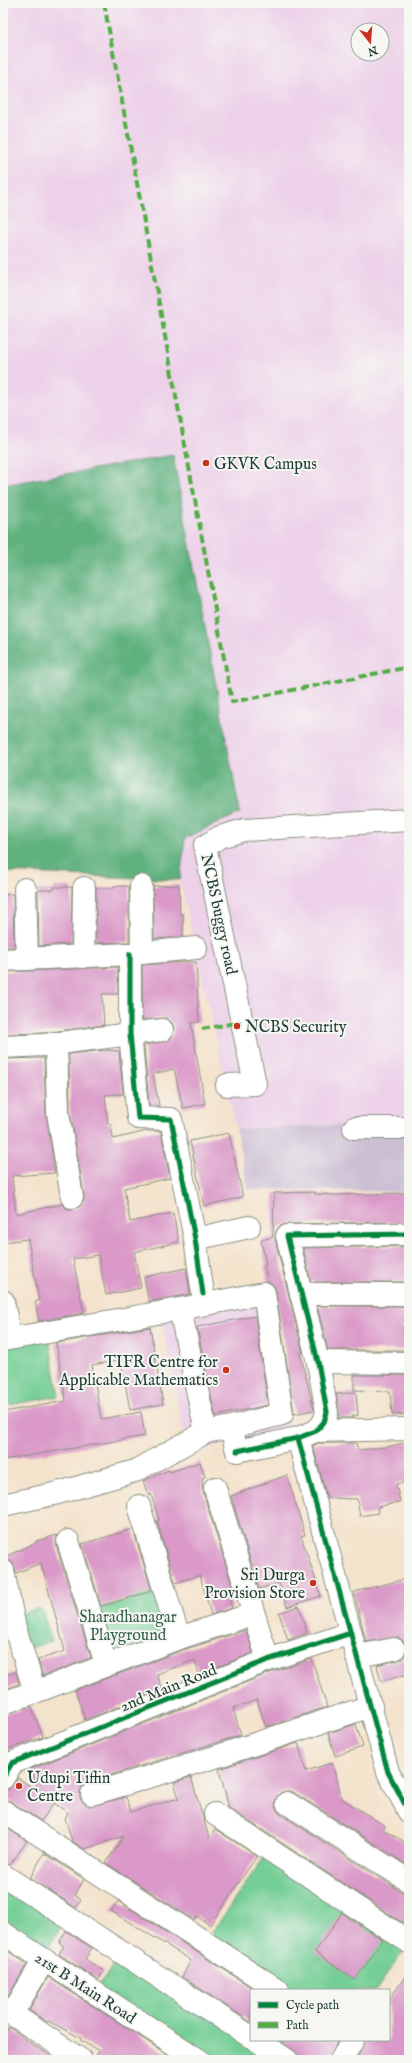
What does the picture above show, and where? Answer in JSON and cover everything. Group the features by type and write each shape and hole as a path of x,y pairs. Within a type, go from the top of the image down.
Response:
{"street":[{"name":"NCBS buggy road","path":"227,1085 254,1084 205,846 220,837 244,830 409,820"},
{"path":"141,886 130,1034 138,1118 171,1119 195,1239 203,1294"},
{"path":"83,957 84,888"},
{"path":"25,890 27,959"},
{"path":"3,960 136,954 196,948"},
{"path":"3,1047 56,1043 162,1030"},
{"path":"56,1043 58,1113 72,1197"},
{"path":"354,1128 409,1128"},
{"path":"195,1239 249,1227"},
{"path":"307,1435 324,1422 327,1412 318,1362 287,1236 409,1234"},
{"path":"3,1301 6,1336 180,1309 264,1292 282,1414 206,1432 135,1471 58,1493 3,1505"},
{"path":"301,1294 409,1294"},
{"path":"180,1309 206,1432"},
{"path":"318,1362 409,1363"},
{"path":"230,1427 237,1451 307,1435 409,1429"},
{"path":"307,1435 351,1633 388,1772 409,1812"},
{"path":"215,1488 268,1660"},
{"path":"139,1506 179,1638"},
{"path":"68,1541 106,1664"},
{"path":"3,1571 15,1628 35,1692"},
{"path":"3,1703 179,1638 253,1614"},
{"name":"2nd Main Road","path":"6,1766 268,1660 351,1633"},
{"path":"358,1656 394,1649"},
{"path":"92,1794 218,1756 371,1706"},
{"path":"287,1803 409,1881"},
{"path":"3,1811 276,1989"},
{"path":"215,1814 409,1942"},
{"path":"3,1875 250,2036"},
{"name":"21st B Main Road","path":"3,1933 199,2060"},
{"path":"44,1960 8,2011 81,2060"},
{"path":"258,2041 287,2060"},
{"path":"341,2060 351,2041"}],"shaded area":[{"name":"GKVK Campus","path":"3,3 409,3 409,1122 236,1129 180,880 3,872"},
{"path":"409,1122 409,1192 248,1189 236,1129"},
{"name":"TIFR Centre for Applicable Mathematics","path":"265,1285 291,1431 188,1452 159,1309"}],"green space":[{"path":"173,455 240,813 185,838 180,880 3,872 3,485"},
{"path":"49,1339 59,1396 3,1406 3,1347"},
{"name":"Sharadhanagar Playground","path":"154,1592 167,1635 112,1657 98,1609"},
{"path":"39,1608 42,1610 52,1641 27,1649 16,1616"},
{"path":"266,1854 405,1949 377,1989 291,1989 211,1934"},
{"path":"3,1884 64,1923 44,1954 3,1928"},
{"path":"118,1957 276,2060 207,2060 98,1987"}],"building":[{"path":"179,885 180,914 183,914 183,937 154,939 153,886"},
{"path":"114,886 129,886 129,942 96,943 96,888 114,888"},
{"path":"54,887 72,887 71,944 39,946 38,890 54,890"},
{"path":"13,894 14,947 3,947 3,895"},
{"path":"196,962 199,1022 191,1023 205,1104 183,1108 174,1069 153,1074 159,1106 149,1106 144,1045 169,1040 173,1035 174,1029 172,1023 166,1018 142,1020 142,965"},
{"path":"118,967 118,994 102,994 104,1025 43,1033 3,1034 3,972"},
{"path":"105,1050 119,1051 123,1094 105,1095 108,1124 111,1124 113,1139 147,1131 161,1131 170,1178 124,1188 130,1222 173,1213 179,1242 134,1252 141,1288 106,1295 98,1255 73,1259 84,1313 39,1321 35,1302 39,1301 28,1239 3,1242 3,1059 44,1058 46,1113 55,1173 12,1176 16,1214 62,1204 67,1209 74,1209 80,1206 84,1201 84,1195 70,1112 69,1054"},
{"path":"229,1133 243,1197 204,1206 190,1141"},
{"path":"315,1192 315,1194 338,1195 405,1193 406,1222 287,1224 280,1226 276,1231 275,1239 303,1353 300,1353 314,1410 294,1414 276,1291 273,1285 268,1281 264,1266 266,1265 261,1240 273,1237 274,1193"},
{"path":"409,1246 409,1282 311,1282 303,1248"},
{"path":"186,1268 190,1294 149,1302 144,1277"},
{"path":"317,1306 409,1306 409,1326 403,1326 405,1350 328,1350"},
{"path":"255,1316 268,1405 215,1416 197,1327"},
{"path":"150,1327 163,1404 130,1410 121,1360 92,1365 101,1419 141,1412 145,1436 3,1460 3,1412 66,1401 56,1343"},
{"path":"354,1375 409,1375 409,1414 392,1415 390,1391 354,1390"},
{"path":"356,1392 358,1415 352,1416 353,1418 338,1418 339,1410 336,1394"},
{"path":"409,1442 409,1482 396,1484 400,1502 377,1507 378,1513 360,1516 357,1499 327,1498 313,1446 318,1443 356,1443 358,1450 386,1447"},
{"path":"200,1462 205,1477 202,1478 203,1492 233,1588 227,1590 232,1608 211,1615 200,1575 175,1583 157,1521 159,1520 151,1494 148,1495 143,1481 169,1470 170,1472"},
{"path":"287,1475 305,1535 301,1536 321,1596 287,1607 279,1583 259,1589 231,1496"},
{"path":"133,1529 152,1591 101,1606 82,1544"},
{"path":"57,1535 56,1545 91,1658 43,1676 38,1660 65,1651 41,1563 16,1573 13,1563 4,1557 36,1543 36,1541"},
{"path":"409,1578 409,1674 381,1681 377,1665 402,1659 406,1653 406,1646 398,1637 366,1642 354,1592"},
{"path":"299,1606 307,1633 288,1640 279,1613"},
{"path":"246,1630 253,1653 199,1674 195,1660 157,1674 162,1689 85,1720 75,1690 183,1650"},
{"path":"312,1659 327,1707 266,1727 257,1700 233,1708 241,1735 88,1782 83,1785 80,1791 80,1798 84,1803 90,1806 126,1797 131,1812 179,1798 174,1782 191,1777 209,1838 215,1829 257,1856 210,1925 197,1916 194,1920 106,1863 124,1836 84,1849 72,1841 65,1818 68,1813 54,1803 41,1821 10,1801 3,1799 5,1790 9,1789 18,1778 39,1792 31,1769 272,1672"},
{"path":"16,1672 19,1684 3,1690 3,1676"},
{"path":"31,1706 43,1737 3,1751 3,1715"},
{"path":"356,1724 363,1747 335,1756 328,1733"},
{"path":"298,1743 306,1771 332,1763 342,1799 385,1826 383,1830 409,1844 409,1866 293,1792 282,1792 277,1796 275,1802 276,1809 280,1814 402,1892 409,1893 409,1927 229,1808 219,1769"},
{"path":"3,1826 27,1841 10,1865 3,1863"},
{"path":"44,1853 84,1879 75,1895 81,1899 76,1908 30,1878"},
{"path":"118,1901 251,1987 250,2021 182,1977 191,1960 111,1911"},
{"path":"342,1913 383,1940 355,1980 315,1952"},
{"path":"66,1931 92,1948 85,1959 104,1971 98,1980 59,1954 64,1946 59,1943"},
{"path":"3,1948 27,1964 8,1997 3,1996"},
{"path":"409,1971 409,2050 403,2060 356,2060 365,2041 390,2041 390,1999"},
{"path":"48,1977 176,2060 94,2060 99,2051 80,2040 81,2038 48,2021 47,2022 29,2010"},
{"path":"9,2027 57,2060 15,2060 3,2052 3,2037"},
{"path":"280,2041 338,2041 329,2060 303,2060 294,2050"}],"marked path":[{"path":"104,3 232,702 409,667"},
{"path":"202,1029 241,1022"}],"cycle path":[{"path":"130,954 130,1034 138,1118 171,1119 195,1239 203,1294"},
{"path":"237,1451 298,1438 316,1431 324,1422 327,1412 318,1362 287,1236 409,1234"},
{"path":"298,1438 388,1772 409,1812"},
{"path":"3,1778 12,1763 268,1660 351,1633"}],"place":[{"name":"GKVK Campus","path":"206,463"},
{"name":"NCBS Security","path":"237,1026"},
{"name":"TIFR Centre for Applicable Mathematics","path":"226,1370"},
{"name":"Sri Durga Provision Store","path":"313,1583"},
{"name":"Udupi Tiffin Centre","path":"19,1786"}]}
